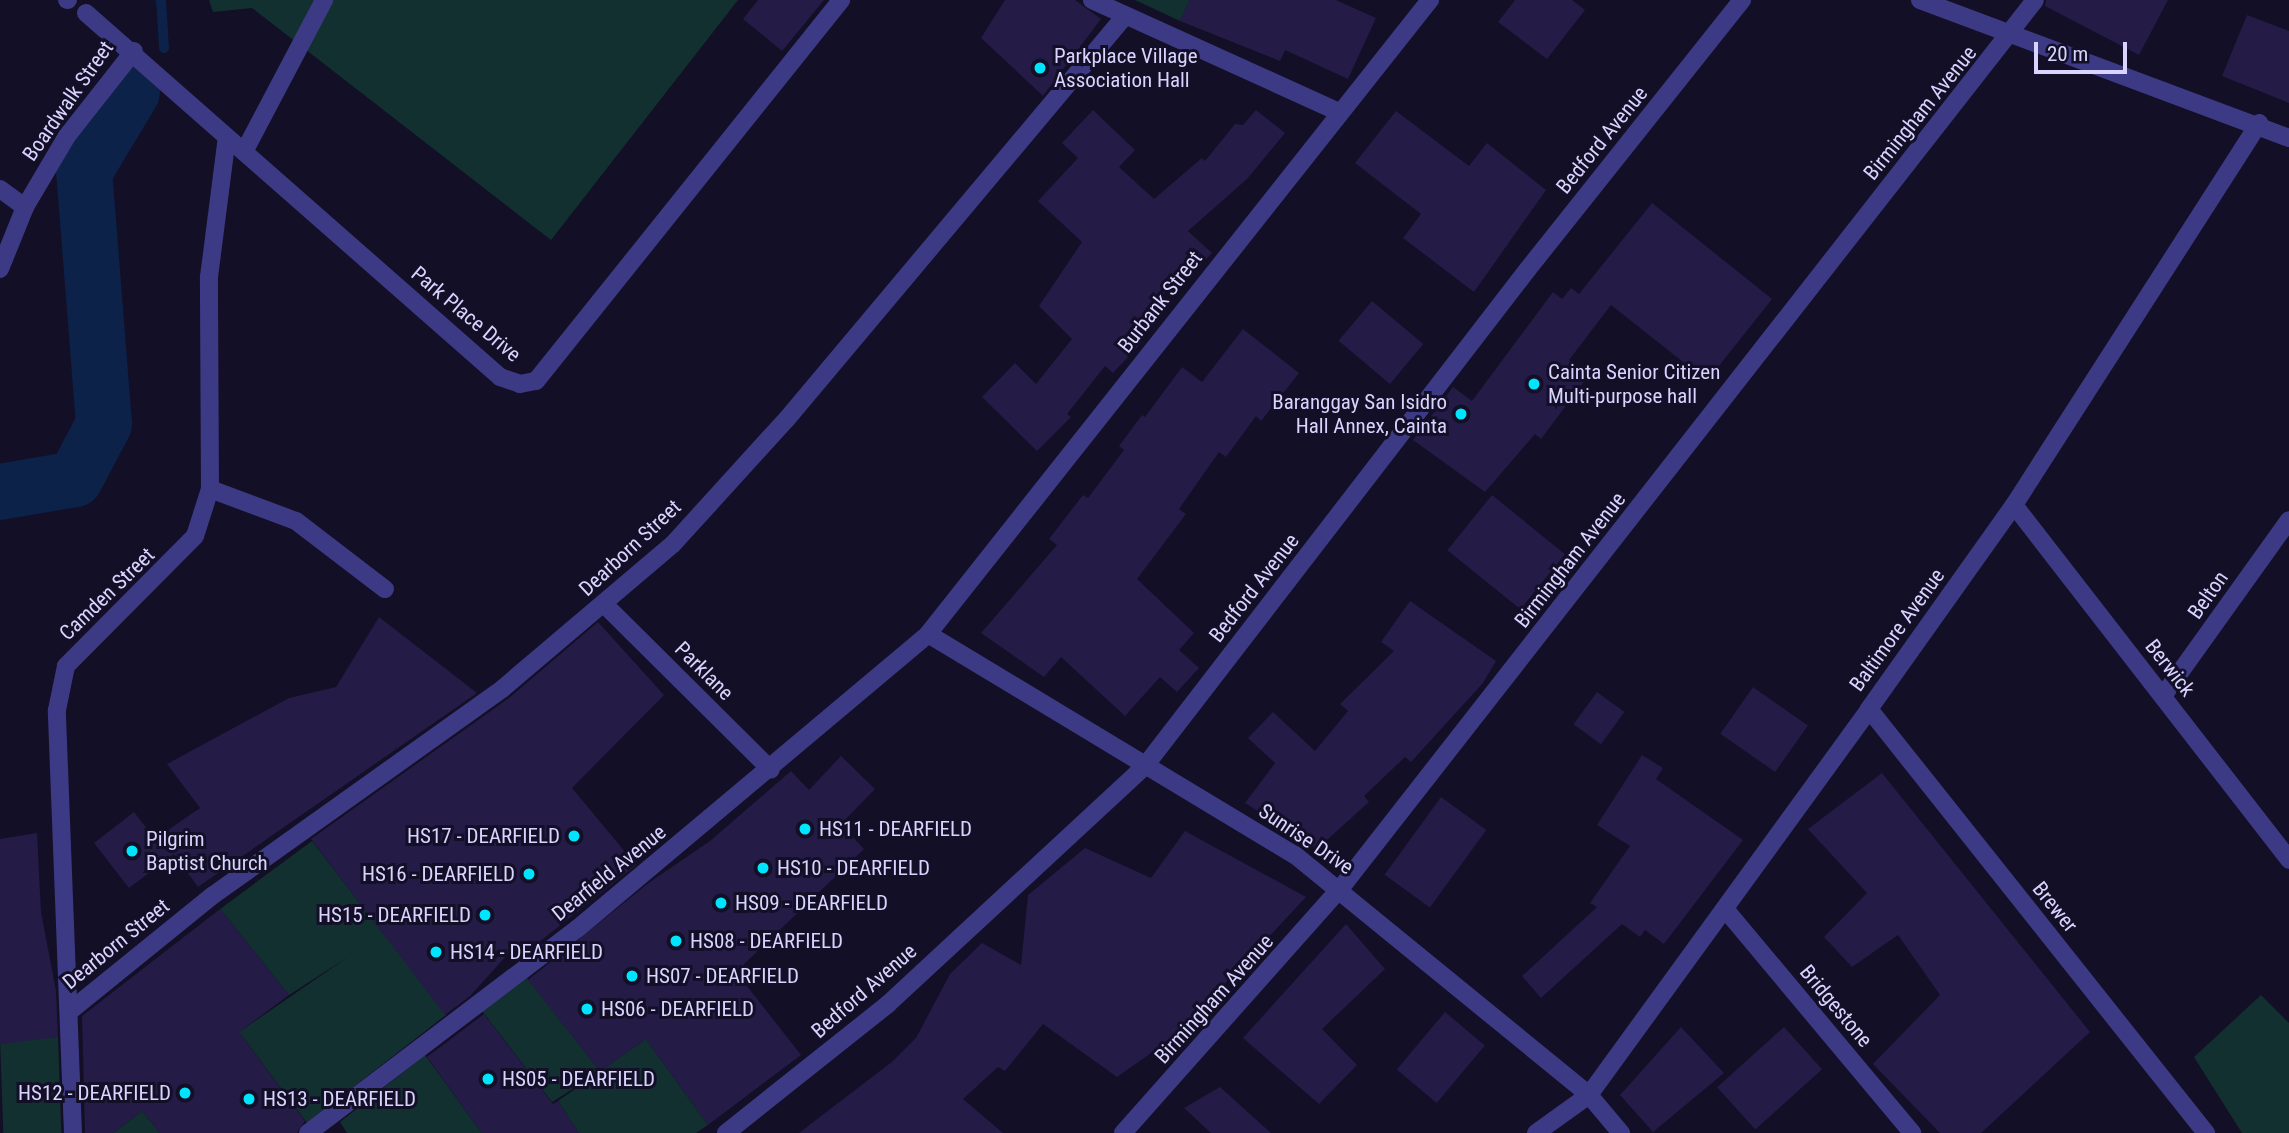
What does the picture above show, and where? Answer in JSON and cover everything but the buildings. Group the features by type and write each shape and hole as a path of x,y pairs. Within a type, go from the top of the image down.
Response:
{"street":[{"path":"244,152 324,0"},
{"name":"Park Place Drive","path":"134,51 227,137 500,377 520,384 536,381 841,0"},
{"path":"1092,0 1339,112"},
{"name":"Burbank Street","path":"928,634 1430,0"},
{"name":"Bedford Avenue","path":"726,1133 888,1004 1145,766 1528,269 1742,0"},
{"path":"1920,0 2259,123 2289,138"},
{"name":"Birmingham Avenue","path":"1123,1133 1340,889 2011,35 2035,0"},
{"name":"Boardwalk Street","path":"0,269 24,207 67,136 134,51 86,13"},
{"name":"Dearborn Street","path":"70,1011 212,896 502,688 673,544 786,420 1125,16"},
{"name":"Baltimore Avenue","path":"1536,1133 1589,1095 1869,709 2014,505 2259,123"},
{"name":"Camden Street","path":"73,1133 57,710 66,666 195,536 211,489 209,277 227,137"},
{"path":"0,189 24,207"},
{"path":"211,489 296,521 385,589"},
{"name":"Berwick","path":"2014,505 2289,860"},
{"name":"Belton","path":"2163,696 2289,520"},
{"name":"Parklane","path":"604,604 771,770"},
{"name":"Sunrise Drive","path":"928,634 1294,855 1340,889 1589,1095 1621,1133"},
{"name":"Dearfield Avenue","path":"308,1133 577,929 771,770 928,634"},
{"name":"Brewer","path":"1869,709 2206,1133"},
{"name":"Bridgestone","path":"1725,909 1912,1133"}],"green space":[{"path":"209,0 738,0 551,240 252,8 213,12"},
{"path":"1135,0 1190,0 1180,21"},
{"path":"312,841 446,1015 307,1123 239,1032 348,957 289,995 220,909"},
{"path":"527,978 600,1071 646,1039 708,1125 696,1133 579,1133 558,1101 592,1077 552,1102 482,1011"},
{"path":"2261,995 2289,1023 2289,1133 2242,1133 2194,1057"},
{"path":"58,1037 61,1133 3,1133 0,1039"},
{"path":"425,1055 482,1133 347,1133 340,1122"},
{"path":"142,1111 160,1133 113,1133"}],"waterway":[{"path":"161,0 164,48"},
{"path":"0,492 75,479 104,424 84,172 132,92"}],"place":[{"name":"Parkplace Village Association Hall","path":"1040,68"},
{"name":"Cainta Senior Citizen Multi-purpose hall","path":"1534,384"},
{"name":"Baranggay San Isidro Hall Annex, Cainta","path":"1461,414"},
{"name":"HS11 - DEARFIELD","path":"805,829"},
{"name":"HS17 - DEARFIELD","path":"574,836"},
{"name":"Pilgrim Baptist Church","path":"132,851"},
{"name":"HS10 - DEARFIELD","path":"763,868"},
{"name":"HS16 - DEARFIELD","path":"529,874"},
{"name":"HS09 - DEARFIELD","path":"721,903"},
{"name":"HS15 - DEARFIELD","path":"485,915"},
{"name":"HS08 - DEARFIELD","path":"676,941"},
{"name":"HS14 - DEARFIELD","path":"436,952"},
{"name":"HS07 - DEARFIELD","path":"632,976"},
{"name":"HS06 - DEARFIELD","path":"587,1009"},
{"name":"HS05 - DEARFIELD","path":"488,1079"},
{"name":"HS12 - DEARFIELD","path":"185,1093"},
{"name":"HS13 - DEARFIELD","path":"249,1099"}]}
